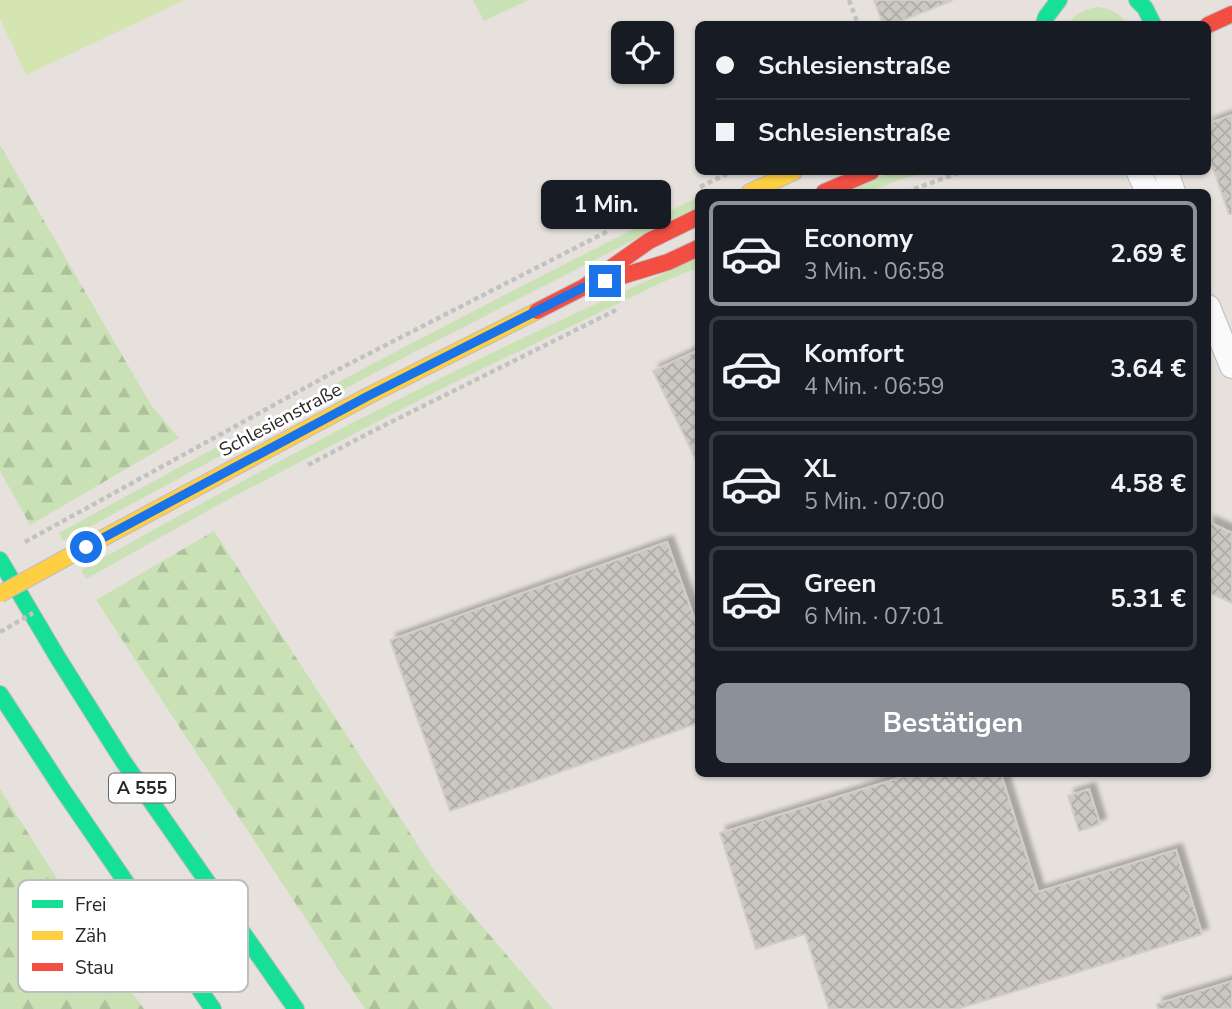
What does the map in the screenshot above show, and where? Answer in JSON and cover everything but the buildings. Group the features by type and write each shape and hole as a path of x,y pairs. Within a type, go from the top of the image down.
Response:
{"main road":[{"path":"1046,21 1059,0"},
{"path":"1145,4 1152,21"},
{"path":"1211,24 1232,14"},
{"path":"757,189 787,175"},
{"path":"831,189 864,175"},
{"name":"Schlesienstraße","path":"0,594 368,396 584,287 649,241 695,218"},
{"name":"Schlesienstraße","path":"584,287 668,262 695,249"},
{"name":"A 555","path":"0,559 123,761 206,880"},
{"path":"0,694 124,880"},
{"name":"A 555","path":"248,940 296,1009"},
{"path":"201,992 213,1009"}],"street":[{"path":"1211,314 1232,366"}],"path":[{"path":"849,0 857,21"},
{"path":"697,188 726,175"},
{"path":"914,189 953,175"},
{"path":"44,531 341,368 613,228"},
{"path":"300,470 386,424 622,307"}],"green space":[{"path":"0,0 185,0 26,75 0,19"},
{"path":"473,0 529,0 484,21"},
{"path":"1089,9 1107,9 1125,21 1071,21"},
{"path":"0,145 151,405 179,438 30,525 0,471"},
{"path":"885,175 920,175 876,189 852,189"},
{"path":"695,198 695,209 374,373 63,541 59,533 617,237"},
{"path":"695,259 695,269 463,378 227,500 86,579 81,570 397,400"},
{"path":"214,531 434,870 553,1009 365,1009 96,600"},
{"path":"0,789 58,880 18,880 18,992 132,992 144,1009 0,1009"}],"traffic: fast":[{"path":"1045,21 1059,0"},
{"path":"1137,0 1152,21"},
{"path":"0,560 123,761 206,880"},
{"path":"0,694 124,880"},
{"path":"248,940 296,1009"},
{"path":"201,992 213,1009"}],"traffic: slow":[{"path":"757,189 787,175"},
{"path":"62,560 368,396 537,311"},
{"path":"0,594 62,560"}],"traffic: jam":[{"path":"1211,24 1232,14"},
{"path":"831,189 864,175"},
{"path":"537,311 584,287 649,241 695,218"},
{"path":"609,280 668,262 695,249"}],"route":[{"path":"86,547 368,396 584,287 605,281"}]}
